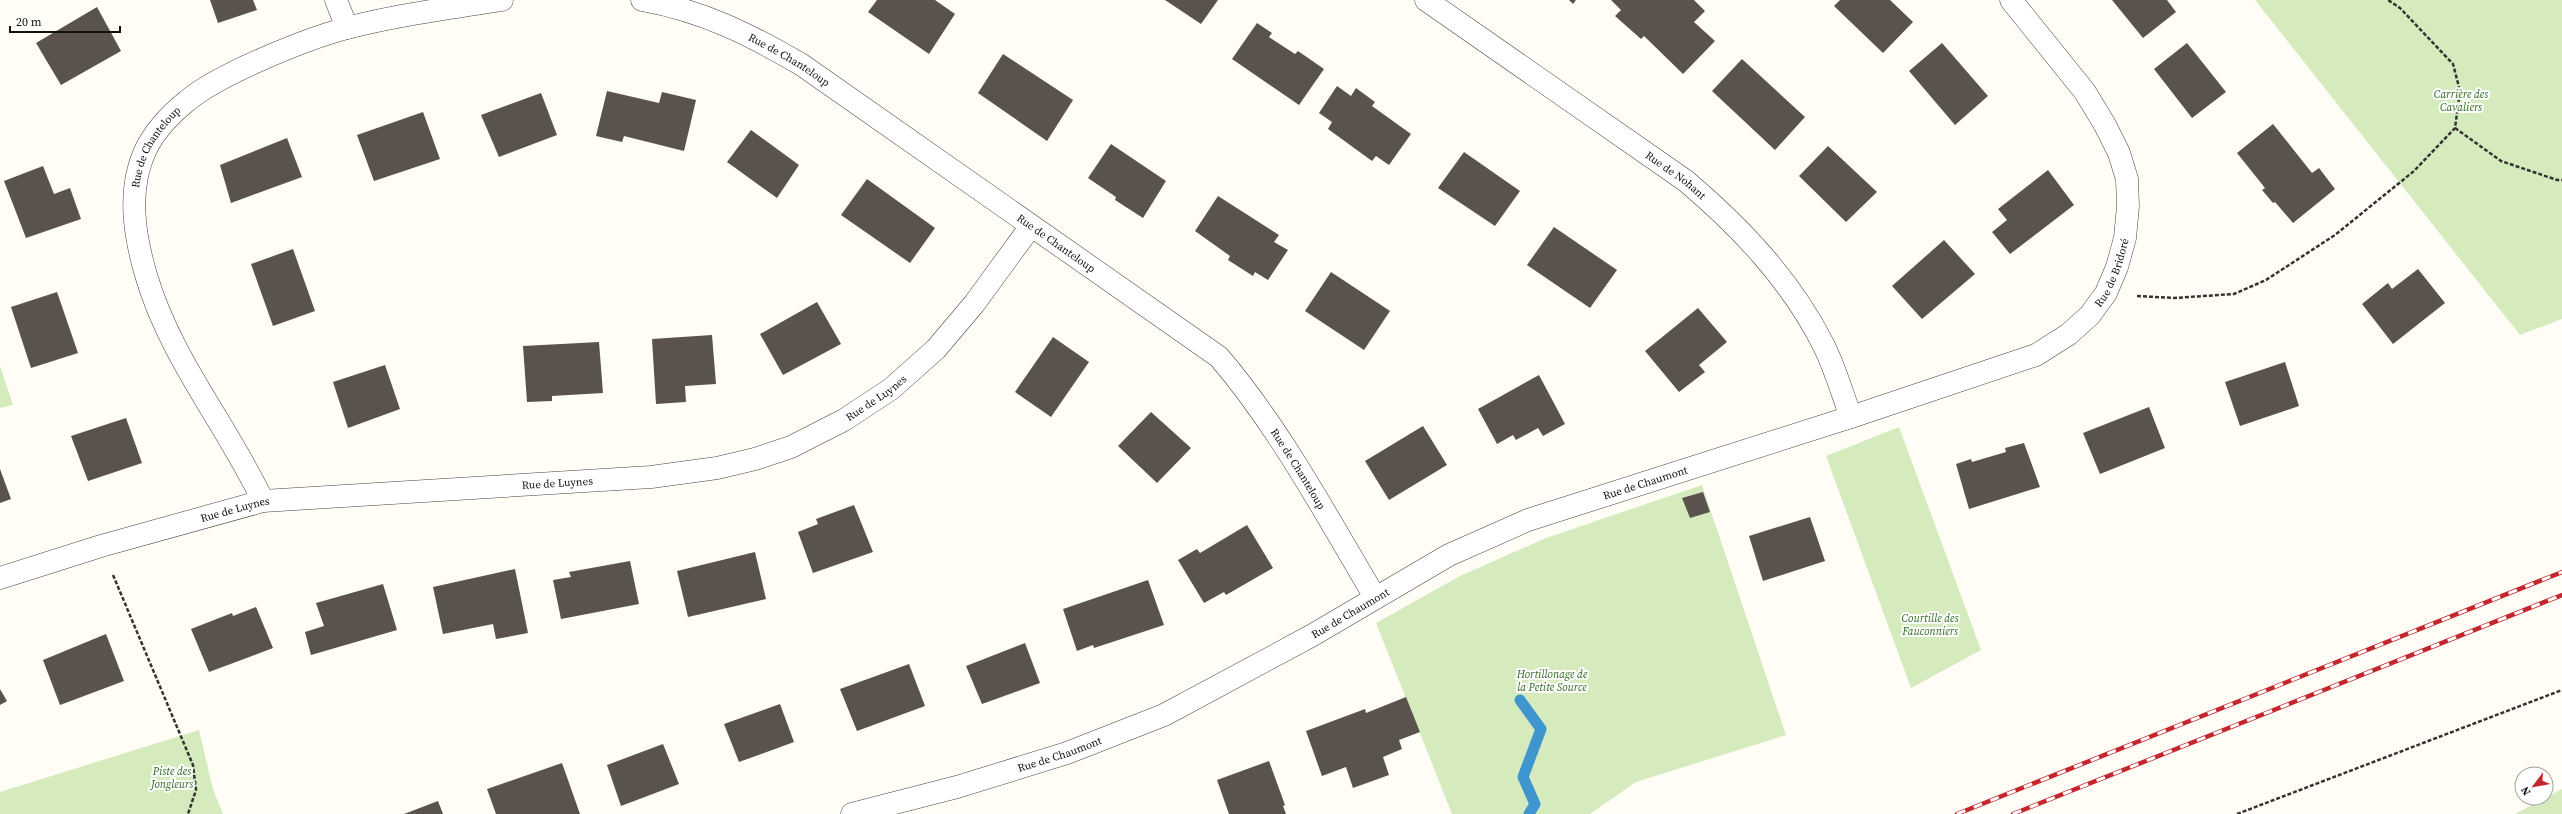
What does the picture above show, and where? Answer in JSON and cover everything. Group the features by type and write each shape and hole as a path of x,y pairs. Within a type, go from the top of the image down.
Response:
{"street":[{"path":"336,0 347,28"},
{"name":"Rue de Chanteloup","path":"263,501 250,474 191,379 166,329 146,276 138,241 133,204 137,176 147,148 164,123 188,100 225,78 276,54 347,28 502,0"},
{"name":"Rue de Chanteloup","path":"642,0 672,5 710,17 755,38 802,65 1219,357 1248,391 1284,443 1375,597"},
{"name":"Rue de Nohant","path":"1426,0 1686,181 1722,212 1756,246 1794,296 1824,346 1851,417"},
{"name":"Rue de Bridoré","path":"1851,417 2036,354 2074,329 2090,315 2106,293 2117,267 2125,238 2128,206 2127,179 2119,153 2106,125 2084,92 2011,0"},
{"name":"Rue de Luynes","path":"0,578 101,546 263,501 651,477 717,468 755,459 791,447 844,420 891,389 936,349 974,304 1031,226"},
{"name":"Rue de Chaumont","path":"852,814 957,786 1067,753 1164,715 1310,636 1449,555 1528,520 1851,417"}],"path":[{"path":"2106,293 2174,298 2234,294 2266,280 2335,235 2414,172 2455,128 2460,91 2453,64 2400,8 2388,0"},
{"path":"2455,128 2501,161 2556,180 2562,180"},
{"path":"101,546 193,765 196,790 188,814"},
{"path":"2237,814 2562,690"}],"green space":[{"name":"Carrière des Cavaliers","path":"2255,0 2562,0 2562,319 2520,335"},
{"path":"0,366 13,405 0,408"},
{"name":"Courtille des Fauconniers","path":"1899,427 1981,650 1911,688 1826,456"},
{"name":"Hortillonage de la Petite Source","path":"1702,485 1786,735 1636,782 1590,814 1452,814 1376,623 1460,576 1546,538"},
{"name":"Piste des Jongleurs","path":"199,730 213,789 223,814 0,814 0,792"},
{"path":"2562,789 2562,814 2515,814 2530,806 2554,806 2554,793"}],"building":[{"path":"210,0 253,0 257,10 218,23"},
{"path":"877,0 935,0 955,14 929,54 868,12"},
{"path":"1165,0 1218,0 1201,24"},
{"path":"1569,0 1576,0 1573,4"},
{"path":"1611,0 1694,0 1705,11 1694,22 1715,41 1683,74 1644,36 1641,39 1615,16 1621,10"},
{"path":"1840,0 1890,0 1913,22 1883,53 1834,6"},
{"path":"2112,0 2167,0 2176,12 2143,38"},
{"path":"97,7 121,51 61,85 36,43"},
{"path":"1257,23 1272,33 1269,37 1295,54 1298,51 1324,69 1299,105 1232,59"},
{"path":"1942,43 1988,96 1955,125 1909,71"},
{"path":"2187,43 2226,92 2192,118 2154,69"},
{"path":"1003,54 1073,100 1047,141 978,93"},
{"path":"1742,59 1805,117 1775,150 1712,91"},
{"path":"1337,86 1351,96 1356,88 1375,102 1372,106 1411,134 1389,165 1376,156 1372,161 1328,129 1332,122 1319,113"},
{"path":"607,91 659,103 662,92 696,100 684,151 624,136 622,142 596,136"},
{"path":"541,93 557,135 499,157 481,115"},
{"path":"423,112 440,159 374,181 357,135"},
{"path":"2273,124 2312,173 2319,168 2335,189 2293,223 2275,202 2273,203 2262,190 2265,188 2237,153"},
{"path":"751,130 799,165 777,198 727,162"},
{"path":"287,138 302,177 231,203 220,165"},
{"path":"1111,144 1166,181 1143,218 1115,200 1116,197 1088,178"},
{"path":"1828,146 1877,192 1846,222 1799,176"},
{"path":"1464,152 1520,191 1495,226 1438,188"},
{"path":"43,166 54,194 70,188 81,219 26,238 4,181"},
{"path":"2048,170 2074,205 2010,254 1992,232 2007,220 1998,209"},
{"path":"867,179 935,228 910,263 841,215"},
{"path":"1218,196 1279,235 1274,242 1288,250 1268,280 1255,272 1253,276 1228,260 1230,256 1195,231"},
{"path":"1554,227 1617,270 1590,308 1527,265"},
{"path":"1944,240 1975,274 1922,319 1892,286"},
{"path":"293,249 315,311 273,326 251,264"},
{"path":"2418,269 2445,303 2393,344 2362,304 2388,283 2392,289"},
{"path":"1331,272 1390,311 1364,350 1305,311"},
{"path":"57,292 78,353 31,368 11,307"},
{"path":"817,302 841,344 783,375 760,334"},
{"path":"1698,308 1727,342 1699,365 1705,372 1679,392 1645,351"},
{"path":"712,335 716,384 685,386 686,402 656,404 652,339"},
{"path":"1053,337 1089,362 1051,417 1015,392"},
{"path":"599,342 603,393 552,396 552,401 527,402 523,346"},
{"path":"2285,362 2299,406 2240,426 2225,382"},
{"path":"385,365 400,409 348,428 333,382"},
{"path":"1539,375 1565,424 1543,436 1538,428 1516,440 1513,435 1497,444 1478,409"},
{"path":"2149,407 2165,448 2100,474 2083,433"},
{"path":"1151,412 1191,448 1157,483 1118,446"},
{"path":"126,418 142,463 88,481 71,436"},
{"path":"1423,426 1447,465 1389,500 1365,461"},
{"path":"2024,443 2040,487 1969,509 1956,464 1971,459 1972,462 2006,452 2005,448"},
{"path":"0,469 11,499 0,503"},
{"path":"1703,492 1710,512 1690,518 1682,498"},
{"path":"854,505 873,552 813,573 798,532 818,524 816,519"},
{"path":"1810,517 1825,561 1763,581 1749,536"},
{"path":"1247,525 1273,568 1226,595 1224,592 1204,603 1178,560 1197,549 1200,553"},
{"path":"755,552 766,599 688,617 677,571"},
{"path":"630,561 639,604 561,619 553,580 571,577 569,572"},
{"path":"515,569 528,633 496,639 493,624 443,634 433,587"},
{"path":"1148,580 1164,625 1094,648 1093,645 1077,651 1063,609"},
{"path":"383,584 397,630 311,655 305,632 324,626 316,603"},
{"path":"256,607 273,648 209,672 191,629 232,613 233,616"},
{"path":"106,634 124,681 60,705 43,660"},
{"path":"1025,643 1040,683 982,704 966,666"},
{"path":"909,664 925,706 857,731 840,689"},
{"path":"0,689 7,701 0,705"},
{"path":"1406,697 1420,732 1399,740 1402,749 1383,757 1389,775 1353,788 1346,767 1322,776 1306,731 1365,709 1366,713"},
{"path":"780,704 794,742 739,762 724,724"},
{"path":"663,744 679,784 621,806 607,765"},
{"path":"1269,761 1285,805 1283,806 1286,814 1229,814 1217,780"},
{"path":"562,763 580,814 496,814 487,789"},
{"path":"438,801 443,814 404,814"}],"waterway":[{"path":"1520,700 1541,729 1523,777 1535,804 1529,814"}],"railway":[{"path":"1957,814 2562,572"},
{"path":"2013,814 2562,595"}]}
